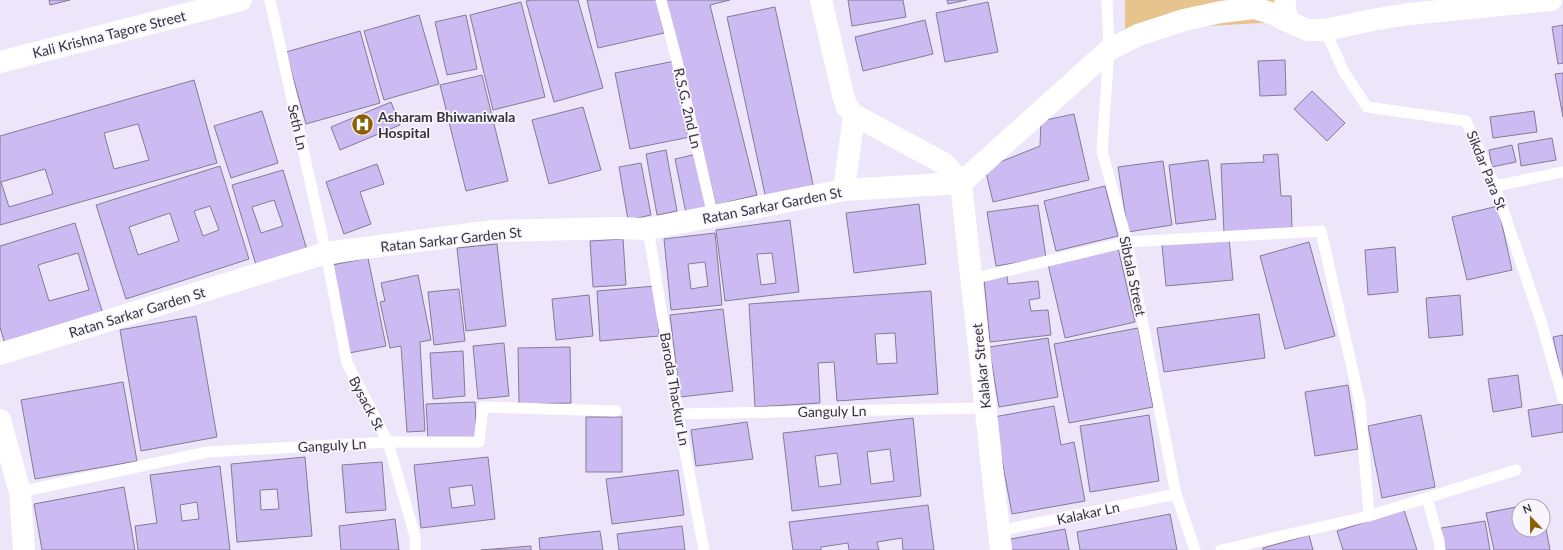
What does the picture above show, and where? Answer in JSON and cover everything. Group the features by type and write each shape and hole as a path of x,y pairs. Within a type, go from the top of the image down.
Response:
{"street":[{"name":"Kali Krishna Tagore Street","path":"0,62 241,0"},
{"path":"821,0 847,107 854,115 945,164 961,183 1109,50 1138,35 1184,20 1221,12 1254,8 1274,14 1287,22 1308,30 1325,30 1409,14 1551,0"},
{"path":"1285,0 1287,22"},
{"path":"844,190 854,115"},
{"name":"Ratan Sarkar Garden St","path":"0,354 326,253 494,232 648,228 844,190 961,183"},
{"name":"Kalakar Street","path":"961,183 1000,541"},
{"path":"0,420 20,492 24,550"}],"lane":[{"name":"Seth Ln","path":"270,0 326,253"},
{"name":"R.S.G. 2nd Ln","path":"661,0 676,57 713,216"},
{"name":"Sibtala Street","path":"1107,0 1109,50 1102,151 1127,242 1176,494 1195,550"},
{"name":"Sikdar Para St","path":"1325,30 1344,72 1367,107 1466,121 1495,186 1541,321 1563,399"},
{"path":"1495,186 1563,172"},
{"name":"Baroda Thackur Ln","path":"648,228 678,414 704,550"},
{"path":"972,279 1127,242 1322,231 1360,403 1369,516"},
{"name":"Bysack St","path":"326,253 346,363 388,442 415,536 415,550"},
{"name":"Ganguly Ln","path":"20,492 208,452 388,442 480,442 483,407 616,411"},
{"name":"Ganguly Ln","path":"678,414 986,408"},
{"path":"1221,550 1369,516 1516,470"},
{"name":"Kalakar Ln","path":"1000,541 1176,494"},
{"path":"1427,498 1439,541 1440,550"}],"shaded area":[{"path":"1125,0 1294,0 1295,21 1125,31"}],"building":[{"path":"49,0 70,0 50,5"},
{"path":"578,0 603,88 554,102 526,1"},
{"path":"587,0 656,0 664,33 598,48"},
{"path":"666,0 730,0 710,5 757,195 716,205"},
{"path":"848,0 903,0 906,17 852,26"},
{"path":"947,0 967,0 948,4"},
{"path":"521,2 545,97 493,110 470,15"},
{"path":"988,2 998,52 945,62 936,13"},
{"path":"775,7 814,189 766,199 727,17"},
{"path":"419,15 439,84 384,100 364,31"},
{"path":"466,15 477,69 447,75 435,22"},
{"path":"925,20 933,54 863,71 855,37"},
{"path":"1563,25 1563,63 1558,64 1552,27"},
{"path":"360,31 380,103 306,124 286,52"},
{"path":"1285,60 1286,95 1260,96 1258,61"},
{"path":"675,61 690,137 630,149 615,73"},
{"path":"1563,73 1563,117 1555,74"},
{"path":"482,75 508,181 466,191 440,85"},
{"path":"194,80 217,163 0,225 0,136","holes":["138,124 149,160 114,169 104,133","45,169 53,194 9,207 1,182"]},
{"path":"1312,91 1345,123 1327,141 1294,109"},
{"path":"391,102 400,125 340,150 331,127"},
{"path":"583,107 601,170 549,184 532,120"},
{"path":"262,111 278,163 231,178 214,126"},
{"path":"1534,111 1537,132 1493,138 1490,117"},
{"path":"1074,114 1089,180 993,202 985,168 1040,146 1041,121"},
{"path":"1552,138 1556,160 1521,166 1518,144"},
{"path":"1512,145 1516,162 1492,167 1489,150"},
{"path":"666,150 677,211 657,215 646,154"},
{"path":"697,154 708,208 686,213 675,159"},
{"path":"1278,154 1281,196 1291,196 1292,229 1224,233 1221,164 1264,162 1263,155"},
{"path":"1208,160 1216,219 1176,224 1169,165"},
{"path":"1163,161 1172,225 1128,232 1118,167"},
{"path":"641,163 651,215 628,220 619,167"},
{"path":"377,164 384,184 360,192 371,224 344,234 326,182"},
{"path":"220,166 249,259 126,299 96,205","holes":["210,206 219,230 203,236 194,211","170,213 179,241 138,255 129,227"]},
{"path":"283,170 307,250 256,265 232,185","holes":["274,200 283,226 261,233 252,207"]},
{"path":"1105,186 1118,236 1056,251 1044,201"},
{"path":"919,204 926,264 854,273 846,213"},
{"path":"1038,205 1046,258 996,266 987,212"},
{"path":"1498,206 1512,270 1467,280 1452,217"},
{"path":"790,220 799,292 725,301 716,230","holes":["772,253 776,283 761,285 757,254"]},
{"path":"75,223 103,314 5,344 0,327 0,246","holes":["78,253 89,290 49,301 38,265"]},
{"path":"715,233 722,305 671,310 664,239","holes":["705,262 708,286 691,289 688,264"]},
{"path":"1229,238 1233,280 1166,286 1162,245"},
{"path":"623,239 626,285 593,287 590,241"},
{"path":"1309,242 1335,336 1285,349 1260,256"},
{"path":"497,244 506,326 466,331 457,248"},
{"path":"1395,247 1398,292 1368,295 1365,250"},
{"path":"1118,248 1135,322 1065,338 1048,264"},
{"path":"368,258 386,346 349,353 332,265"},
{"path":"418,275 431,340 420,342 425,431 407,432 401,346 390,348 380,302 385,301 381,283"},
{"path":"1007,276 1008,284 1038,281 1040,298 1029,300 1031,311 1048,310 1051,335 990,342 984,279"},
{"path":"655,286 659,336 600,341 597,291"},
{"path":"459,289 465,341 434,345 428,292"},
{"path":"931,291 938,394 837,401 834,362 818,363 820,403 755,407 749,304","holes":["895,333 897,363 877,364 875,334"]},
{"path":"589,295 593,336 556,340 552,299"},
{"path":"1460,295 1463,335 1429,338 1426,298"},
{"path":"723,309 733,391 680,397 670,315"},
{"path":"1259,314 1265,358 1164,372 1157,328"},
{"path":"196,316 217,437 141,451 120,330"},
{"path":"1138,328 1153,407 1069,423 1054,344"},
{"path":"1563,335 1563,383 1553,337"},
{"path":"1048,338 1058,397 999,407 989,347"},
{"path":"504,343 509,396 478,399 473,346"},
{"path":"570,347 571,403 519,404 518,348"},
{"path":"463,351 465,396 433,399 430,353"},
{"path":"1518,375 1522,407 1493,412 1488,379"},
{"path":"123,382 137,461 35,479 21,400"},
{"path":"1348,385 1358,449 1315,456 1305,392"},
{"path":"475,402 477,437 428,439 426,404"},
{"path":"1563,404 1563,432 1532,437 1528,410"},
{"path":"1054,406 1061,445 1074,442 1085,501 1012,514 994,417"},
{"path":"1149,415 1159,481 1090,492 1080,426"},
{"path":"1421,415 1435,487 1382,498 1368,426"},
{"path":"586,417 622,417 622,472 586,472"},
{"path":"913,418 921,496 792,511 783,433","holes":["890,449 894,481 871,484 867,452","837,453 841,484 819,487 815,456"]},
{"path":"747,422 753,459 696,466 691,430"},
{"path":"305,457 312,536 237,542 231,464","holes":["277,489 279,509 261,510 260,490"]},
{"path":"488,457 495,519 421,528 414,465","holes":["472,485 475,505 452,508 449,488"]},
{"path":"382,462 386,510 346,513 342,465"},
{"path":"220,466 230,550 138,550 135,526 157,523 150,475","holes":["197,502 199,519 182,521 180,505"]},
{"path":"678,470 684,515 612,524 606,479"},
{"path":"124,487 135,550 42,550 34,504"},
{"path":"928,505 934,550 903,550 902,538 877,542 879,550 849,550 848,543 821,547 821,550 793,550 789,522"},
{"path":"1511,508 1511,538 1548,538 1550,550 1494,550 1486,513"},
{"path":"1404,510 1417,550 1343,550 1337,531"},
{"path":"1170,514 1177,550 1080,550 1077,532"},
{"path":"395,519 399,550 341,550 339,526"},
{"path":"1485,521 1490,550 1444,550 1441,528"},
{"path":"682,526 685,550 619,550 617,534"},
{"path":"1065,529 1069,550 1002,550 1000,541"},
{"path":"600,531 603,550 540,550 539,538"},
{"path":"1309,535 1313,550 1263,550 1263,548"},
{"path":"531,546 531,550 481,550"}],"place":[{"name":"Asharam Bhiwaniwala Hospital","path":"362,124"}]}
